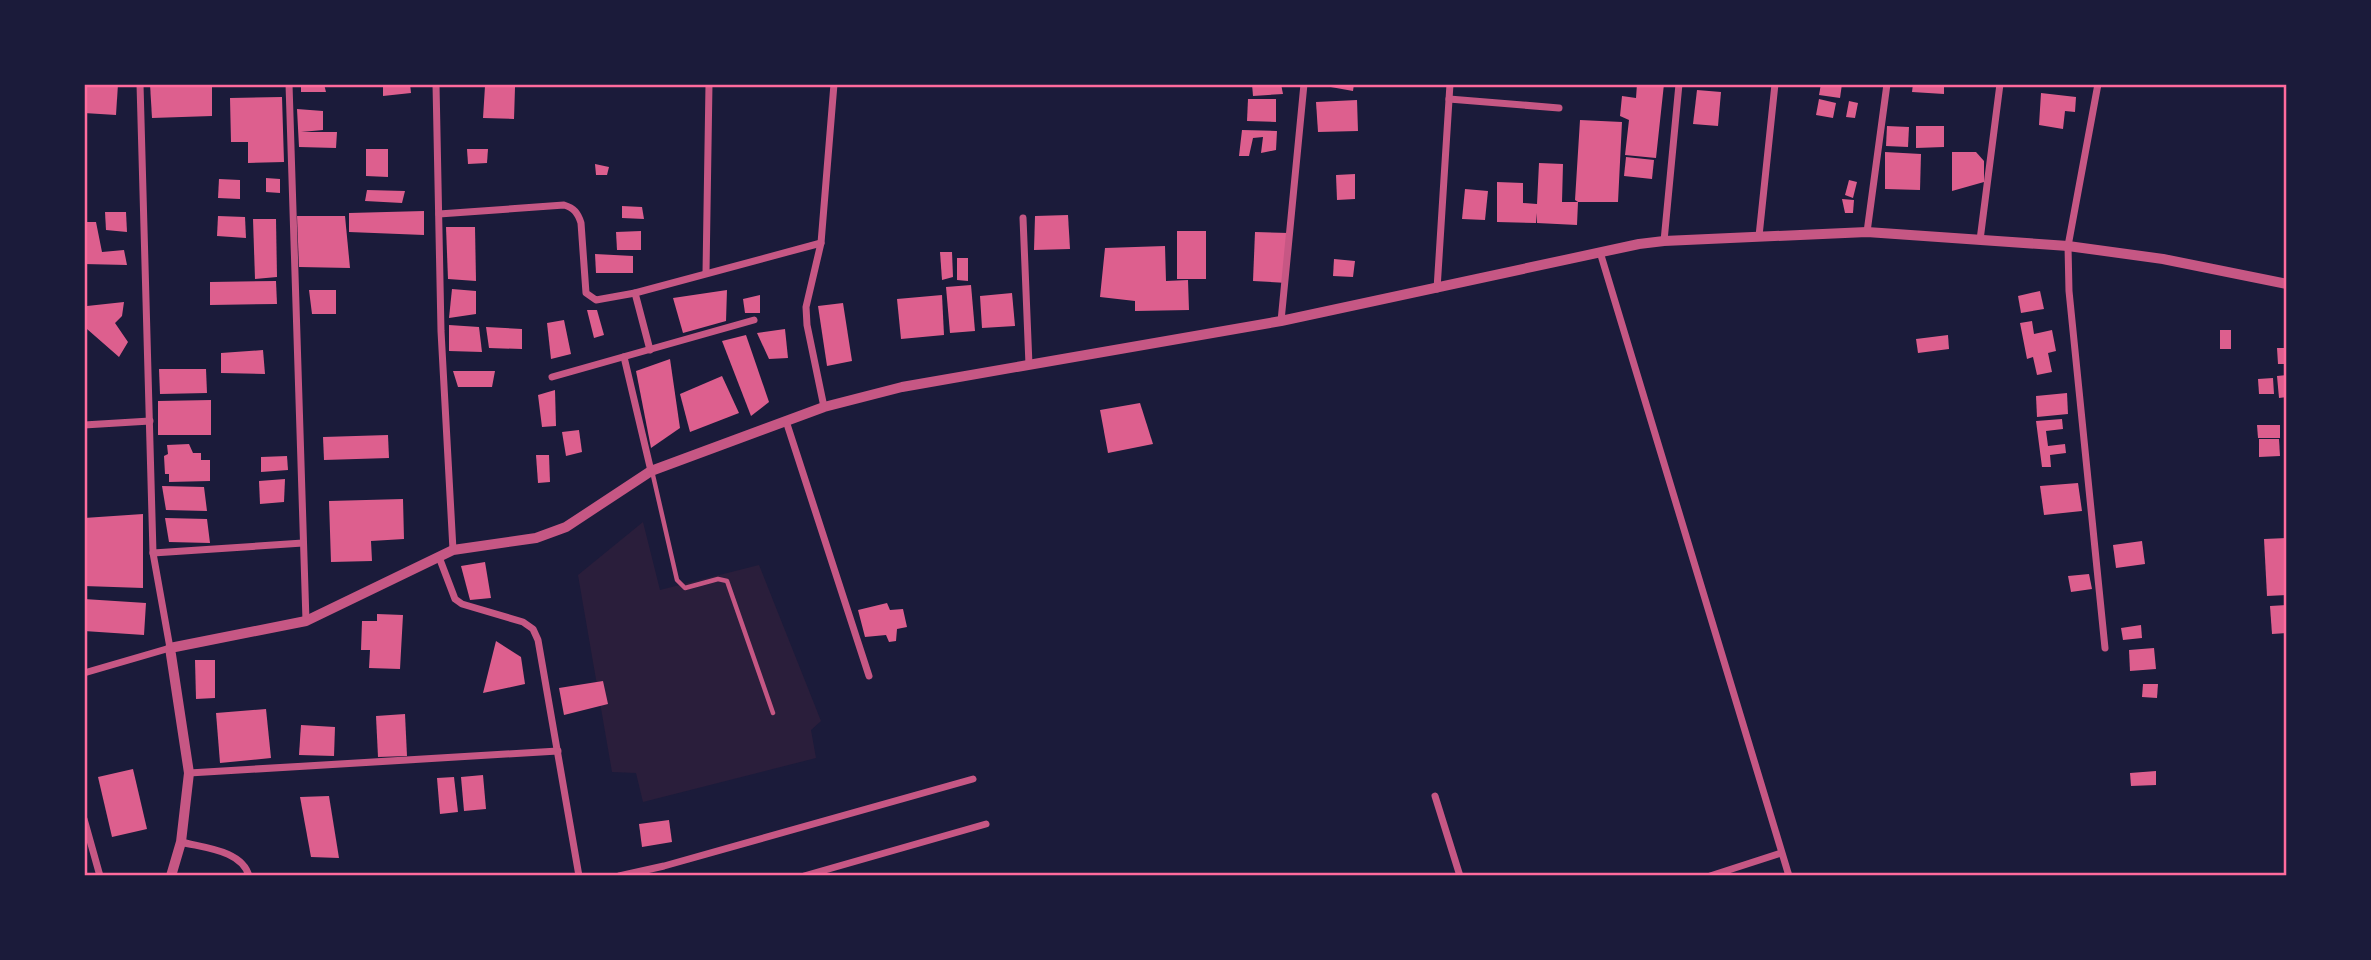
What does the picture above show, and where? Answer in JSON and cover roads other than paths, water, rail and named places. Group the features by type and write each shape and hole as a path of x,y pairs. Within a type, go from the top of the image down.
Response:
{"street":[{"path":"140,84 153,553 189,773 181,842 172,876"},
{"path":"289,84 306,621"},
{"path":"436,84 441,331 453,550"},
{"path":"706,273 709,84"},
{"path":"824,407 807,325 806,307 821,243 834,84"},
{"path":"1282,321 1304,84"},
{"path":"1437,289 1450,84"},
{"path":"1664,241 1679,84"},
{"path":"1759,236 1775,84"},
{"path":"1867,233 1887,84"},
{"path":"1980,240 2000,84"},
{"path":"2098,84 2068,246 2069,291 2105,648"},
{"path":"1449,99 1559,108"},
{"path":"439,214 564,205 573,208 579,215 589,297 596,300 821,243"},
{"path":"1023,218 1029,365"},
{"path":"84,673 170,648 306,621 453,550 537,538 566,527 652,471 824,407 902,387 1282,321 1664,241 1867,233 2068,246 2163,258 2287,284"},
{"path":"1600,253 1788,876"},
{"path":"635,292 650,350"},
{"path":"552,377 754,320"},
{"path":"624,357 652,471"},
{"path":"84,425 150,421"},
{"path":"786,421 869,676"},
{"path":"153,553 303,543"},
{"path":"439,557 454,599 462,604 523,622 533,629 538,640 579,876"},
{"path":"189,773 558,751"},
{"path":"620,876 973,779"},
{"path":"1435,796 1460,876"},
{"path":"84,819 100,876"},
{"path":"804,876 986,824"},
{"path":"181,842 231,855 241,862 249,876"},
{"path":"1710,876 1781,853"},
{"path":"664,866 666,876"}],"lane":[{"path":"652,471 677,580 685,587 718,579 727,580 773,713"}]}
